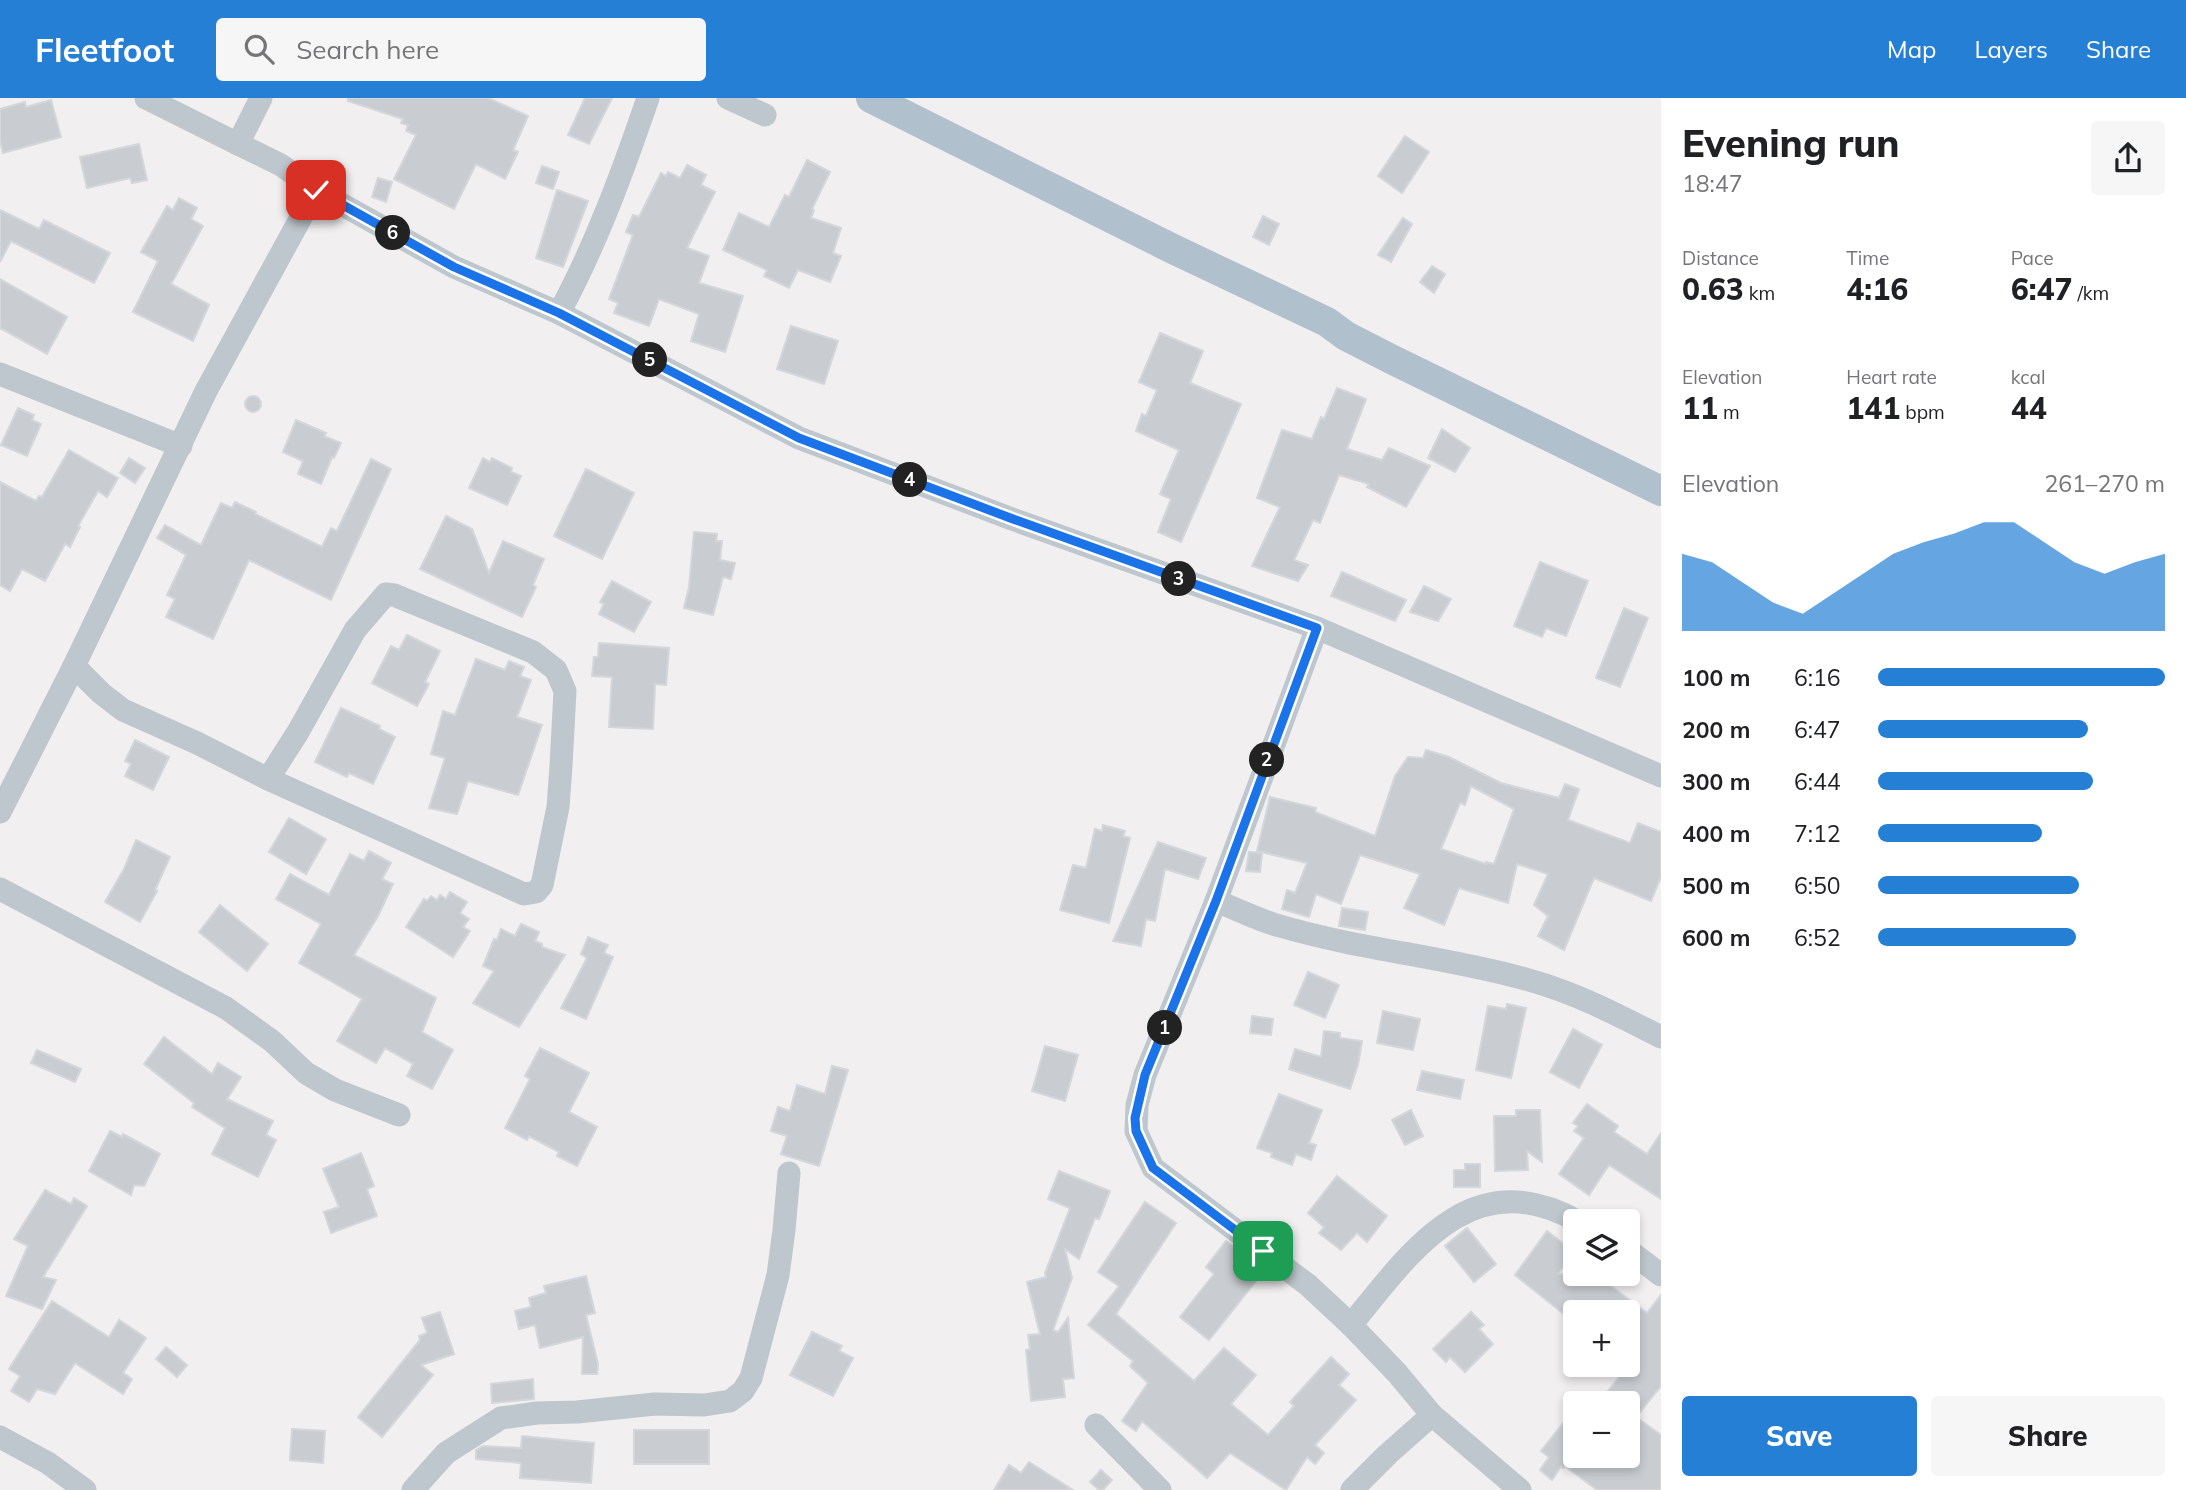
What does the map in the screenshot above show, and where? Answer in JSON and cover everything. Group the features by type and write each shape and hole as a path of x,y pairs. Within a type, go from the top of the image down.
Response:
{"main road":[{"path":"871,98 1171,248 1327,322 1346,336 1393,360 1661,491"}],"street":[{"path":"146,98 281,166 316,190 454,267 559,313 799,438 1013,519 1317,628 1661,776"},
{"path":"238,144 261,98"},
{"path":"559,313 577,281 648,98"},
{"path":"729,98 765,116"},
{"path":"0,812 74,666 206,391 316,190"},
{"path":"0,374 181,446"},
{"path":"74,666 94,687 123,710 268,779 524,894 536,892 542,886 558,807 565,691 556,670 533,652 386,594 355,631 268,779"},
{"path":"1317,628 1216,901 1145,1075 1137,1105 1136,1131 1153,1168 1308,1285 1397,1373 1432,1415 1520,1490"},
{"path":"0,889 226,1008 272,1041 306,1073 335,1090 399,1115"},
{"path":"1216,901 1278,925 1449,960 1530,980 1581,997 1661,1037"},
{"path":"413,1490 446,1453 501,1418 655,1404 704,1405 730,1401 743,1391 751,1378 778,1275 785,1230 789,1173"},
{"path":"1351,1325 1412,1250 1456,1215 1486,1204 1518,1202 1563,1212"},
{"path":"1640,1259 1661,1275"},
{"path":"1352,1490 1432,1415"},
{"path":"1096,1425 1160,1490"},
{"path":"0,1437 48,1463 86,1490"}],"building":[{"path":"348,98 488,98 528,116 513,150 518,152 505,179 476,164 454,209 394,179 416,135 406,131 408,125 401,123 403,119 348,101"},
{"path":"585,98 612,98 589,144 568,135"},
{"path":"51,100 61,137 3,153 0,141 0,109 25,102 26,107"},
{"path":"1405,136 1429,152 1402,193 1378,176"},
{"path":"139,144 147,180 132,183 130,178 87,188 80,157"},
{"path":"807,160 830,172 812,209 811,218 841,228 833,253 841,256 830,282 798,270 789,288 764,276 767,270 723,250 739,213 769,227 785,195 789,197"},
{"path":"687,165 706,175 701,185 715,192 687,248 709,256 699,283 743,296 725,352 691,341 699,314 659,299 649,326 614,313 618,303 609,299 633,235 626,232 633,215 639,217 661,173 666,176 668,172 680,178"},
{"path":"542,166 559,172 553,189 536,183"},
{"path":"378,178 392,182 386,202 372,197"},
{"path":"557,190 588,201 563,267 536,258"},
{"path":"179,198 197,208 191,219 203,226 171,284 209,305 193,341 133,312 158,261 141,252 167,206 173,210"},
{"path":"0,210 39,229 44,220 110,253 94,283 11,241 0,262"},
{"path":"1263,216 1279,224 1269,245 1253,237"},
{"path":"1403,218 1412,224 1391,262 1378,255"},
{"path":"1432,266 1445,274 1434,293 1420,282"},
{"path":"0,279 67,317 47,354 0,328"},
{"path":"791,326 838,341 824,384 777,369"},
{"path":"1160,333 1203,351 1190,383 1241,404 1181,542 1158,532 1171,499 1160,494 1179,450 1136,431 1142,414 1146,416 1157,390 1139,382"},
{"path":"1337,388 1366,399 1347,449 1382,460 1389,448 1430,466 1406,507 1367,487 1369,484 1339,475 1320,523 1313,520 1294,560 1308,565 1298,581 1252,566 1280,507 1257,498 1282,430 1312,439"},
{"path":"250,396 256,396 261,404 259,410 250,412 245,407 245,401"},
{"path":"18,408 34,415 32,420 41,424 27,456 1,445"},
{"path":"296,420 341,443 321,484 298,474 303,461 283,452"},
{"path":"1442,429 1470,448 1455,472 1428,458"},
{"path":"69,450 118,478 107,497 98,491 78,526 80,527 70,547 65,544 45,581 22,569 10,591 0,585 0,482 36,501 39,496 42,497"},
{"path":"129,458 145,468 135,483 120,473"},
{"path":"483,458 490,462 492,458 521,476 507,505 469,488"},
{"path":"371,459 391,469 331,600 249,560 213,639 166,617 175,599 167,595 186,555 157,538 165,525 201,545 221,503 232,508 235,502 322,547 331,528 337,531"},
{"path":"586,469 634,493 602,559 554,536"},
{"path":"446,516 472,529 489,573 503,541 544,559 533,585 536,587 522,617 420,569"},
{"path":"694,532 717,534 716,541 722,541 720,560 735,563 731,579 723,577 713,615 684,608 689,587"},
{"path":"1540,562 1588,581 1566,636 1546,628 1542,637 1514,626"},
{"path":"1342,572 1406,600 1395,621 1331,596"},
{"path":"612,581 651,602 634,632 599,614 604,604 600,602"},
{"path":"1424,586 1451,599 1438,621 1410,612"},
{"path":"1624,608 1648,618 1620,687 1596,678"},
{"path":"407,635 440,651 425,682 429,684 417,706 372,683 391,646 399,650"},
{"path":"599,643 669,648 666,685 655,684 653,729 609,727 612,677 592,676"},
{"path":"476,659 505,670 509,661 524,667 520,676 531,680 517,717 542,725 518,795 468,781 457,814 429,808 445,758 431,754 443,711 455,715"},
{"path":"341,708 380,726 379,729 395,737 373,784 349,773 347,777 315,762"},
{"path":"135,740 169,757 153,790 125,776 131,764 125,761"},
{"path":"1426,750 1449,757 1501,783 1559,798 1565,784 1579,789 1568,820 1630,843 1638,823 1661,832 1661,877 1651,901 1594,878 1564,950 1538,936 1548,916 1534,905 1548,874 1517,864 1508,903 1459,888 1444,925 1404,908 1420,874 1360,855 1341,904 1316,894 1309,917 1282,909 1287,890 1295,893 1307,863 1257,851 1270,797 1316,808 1315,812 1375,836 1395,776 1408,757 1423,758","holes":["1471,786 1514,809 1494,864 1486,864 1441,849 1460,803 1465,805"]},
{"path":"289,818 326,839 306,874 269,852"},
{"path":"1103,825 1125,831 1123,836 1130,838 1109,923 1060,910 1073,865 1086,868 1095,829 1102,831"},
{"path":"136,840 170,857 155,890 157,891 140,922 105,902 124,869"},
{"path":"1158,842 1206,858 1198,879 1165,869 1155,921 1146,919 1141,946 1113,941"},
{"path":"369,851 391,863 382,879 393,884 378,916 354,955 436,998 422,1032 453,1050 432,1089 407,1076 413,1064 385,1048 376,1063 337,1041 362,999 299,963 321,924 276,899 290,874 329,895 350,854 364,861"},
{"path":"1249,852 1262,853 1260,872 1246,871"},
{"path":"450,892 467,902 460,913 469,919 463,927 470,931 453,957 406,927 424,899 427,901 431,896 437,900 440,895 446,899"},
{"path":"220,905 268,944 247,971 199,932"},
{"path":"1342,908 1368,912 1365,930 1339,926"},
{"path":"521,924 539,932 535,941 542,944 542,947 565,955 519,1027 473,1003 494,971 483,966 494,939 497,940 501,929 515,936"},
{"path":"588,937 608,945 604,953 613,957 586,1019 561,1008 587,958 581,954"},
{"path":"1308,972 1339,985 1325,1018 1294,1005"},
{"path":"1507,1004 1526,1008 1511,1078 1476,1070 1488,1006 1506,1009"},
{"path":"1383,1011 1420,1019 1413,1050 1377,1043"},
{"path":"1252,1016 1273,1019 1271,1035 1250,1033"},
{"path":"1573,1029 1602,1045 1579,1088 1550,1072"},
{"path":"1324,1031 1340,1033 1340,1038 1362,1041 1350,1089 1289,1069 1295,1049 1321,1057"},
{"path":"164,1037 212,1074 218,1063 241,1077 227,1099 273,1121 266,1135 276,1140 258,1177 212,1154 225,1128 192,1107 194,1103 144,1064"},
{"path":"1045,1046 1078,1055 1065,1101 1032,1091"},
{"path":"540,1048 589,1073 569,1112 597,1127 577,1166 557,1156 559,1152 529,1136 527,1140 505,1128 530,1079 525,1076"},
{"path":"37,1050 81,1069 75,1082 31,1063"},
{"path":"832,1066 848,1070 819,1166 781,1154 787,1136 771,1131 778,1107 790,1111 797,1085 825,1094"},
{"path":"1422,1071 1464,1080 1460,1099 1417,1090"},
{"path":"1279,1094 1322,1110 1309,1143 1316,1145 1311,1160 1296,1154 1292,1165 1257,1148"},
{"path":"1587,1104 1618,1126 1614,1132 1647,1154 1661,1133 1661,1199 1609,1165 1589,1195 1559,1174 1584,1138 1574,1131 1578,1126 1573,1123"},
{"path":"1411,1110 1423,1136 1405,1145 1392,1120"},
{"path":"1516,1110 1540,1110 1542,1162 1527,1151 1528,1170 1495,1171 1494,1116 1516,1116"},
{"path":"110,1131 122,1137 123,1134 160,1154 144,1186 134,1185 131,1195 89,1171"},
{"path":"361,1153 374,1186 367,1189 377,1216 331,1233 324,1212 339,1207 323,1169"},
{"path":"1465,1164 1480,1164 1480,1187 1454,1187 1454,1170 1465,1170"},
{"path":"1059,1171 1110,1191 1099,1219 1095,1218 1079,1259 1065,1249 1072,1278 1053,1330 1058,1332 1068,1318 1074,1378 1063,1379 1065,1397 1031,1401 1026,1350 1030,1349 1028,1335 1040,1334 1027,1282 1046,1277 1045,1273 1070,1208 1048,1199"},
{"path":"1337,1176 1387,1216 1367,1242 1357,1233 1341,1250 1319,1233 1324,1227 1308,1213"},
{"path":"45,1190 71,1204 74,1198 87,1206 43,1277 56,1280 42,1309 6,1296 28,1246 14,1239"},
{"path":"1145,1202 1176,1223 1116,1314 1194,1381 1224,1348 1256,1375 1231,1404 1268,1435 1294,1406 1290,1402 1331,1357 1349,1374 1339,1385 1356,1400 1315,1445 1324,1453 1315,1464 1307,1457 1286,1490 1230,1453 1207,1478 1142,1421 1136,1431 1122,1421 1148,1383 1130,1366 1133,1361 1088,1325 1119,1286 1098,1272"},
{"path":"1467,1228 1496,1264 1474,1282 1445,1246"},
{"path":"1547,1231 1563,1243 1563,1267 1558,1274 1563,1274 1563,1286 1611,1286 1630,1300 1563,1300 1563,1313 1515,1275"},
{"path":"1226,1241 1241,1252 1233,1263 1256,1281 1209,1340 1180,1317 1214,1274 1206,1267"},
{"path":"586,1276 595,1313 586,1315 598,1364 597,1374 582,1374 583,1337 540,1348 535,1325 519,1329 515,1311 531,1307 529,1298 546,1293 544,1286"},
{"path":"1661,1295 1661,1386 1640,1412 1640,1391 1608,1391 1620,1377 1640,1377 1640,1308 1647,1313"},
{"path":"52,1301 109,1337 119,1320 146,1338 123,1373 132,1379 123,1394 75,1363 55,1394 37,1389 29,1402 11,1391 20,1376 9,1369"},
{"path":"440,1312 454,1354 421,1365 433,1375 382,1437 358,1417 420,1340 419,1336 427,1333 422,1318"},
{"path":"1471,1312 1484,1325 1479,1329 1493,1344 1465,1372 1450,1357 1446,1362 1433,1349"},
{"path":"812,1332 842,1346 839,1351 853,1358 833,1396 790,1375"},
{"path":"166,1347 187,1365 177,1377 156,1359"},
{"path":"533,1379 534,1399 492,1403 491,1384"},
{"path":"1640,1420 1661,1435 1661,1490 1597,1490 1568,1468 1640,1468"},
{"path":"1563,1423 1563,1468 1561,1466 1552,1480 1540,1470 1549,1457 1541,1451"},
{"path":"292,1429 325,1431 323,1463 290,1460"},
{"path":"634,1430 709,1430 709,1464 634,1464"},
{"path":"522,1436 594,1443 591,1483 520,1478 521,1463 476,1459 476,1450 483,1446 521,1448"},
{"path":"1029,1462 1073,1490 994,1490 1009,1465 1021,1473"},
{"path":"1101,1470 1112,1480 1103,1490 1099,1490 1090,1482"}],"route":[{"path":"316,190 454,267 559,313 799,438 1013,519 1317,628 1216,901 1145,1075 1135,1118 1136,1131 1153,1168 1263,1251"}]}
